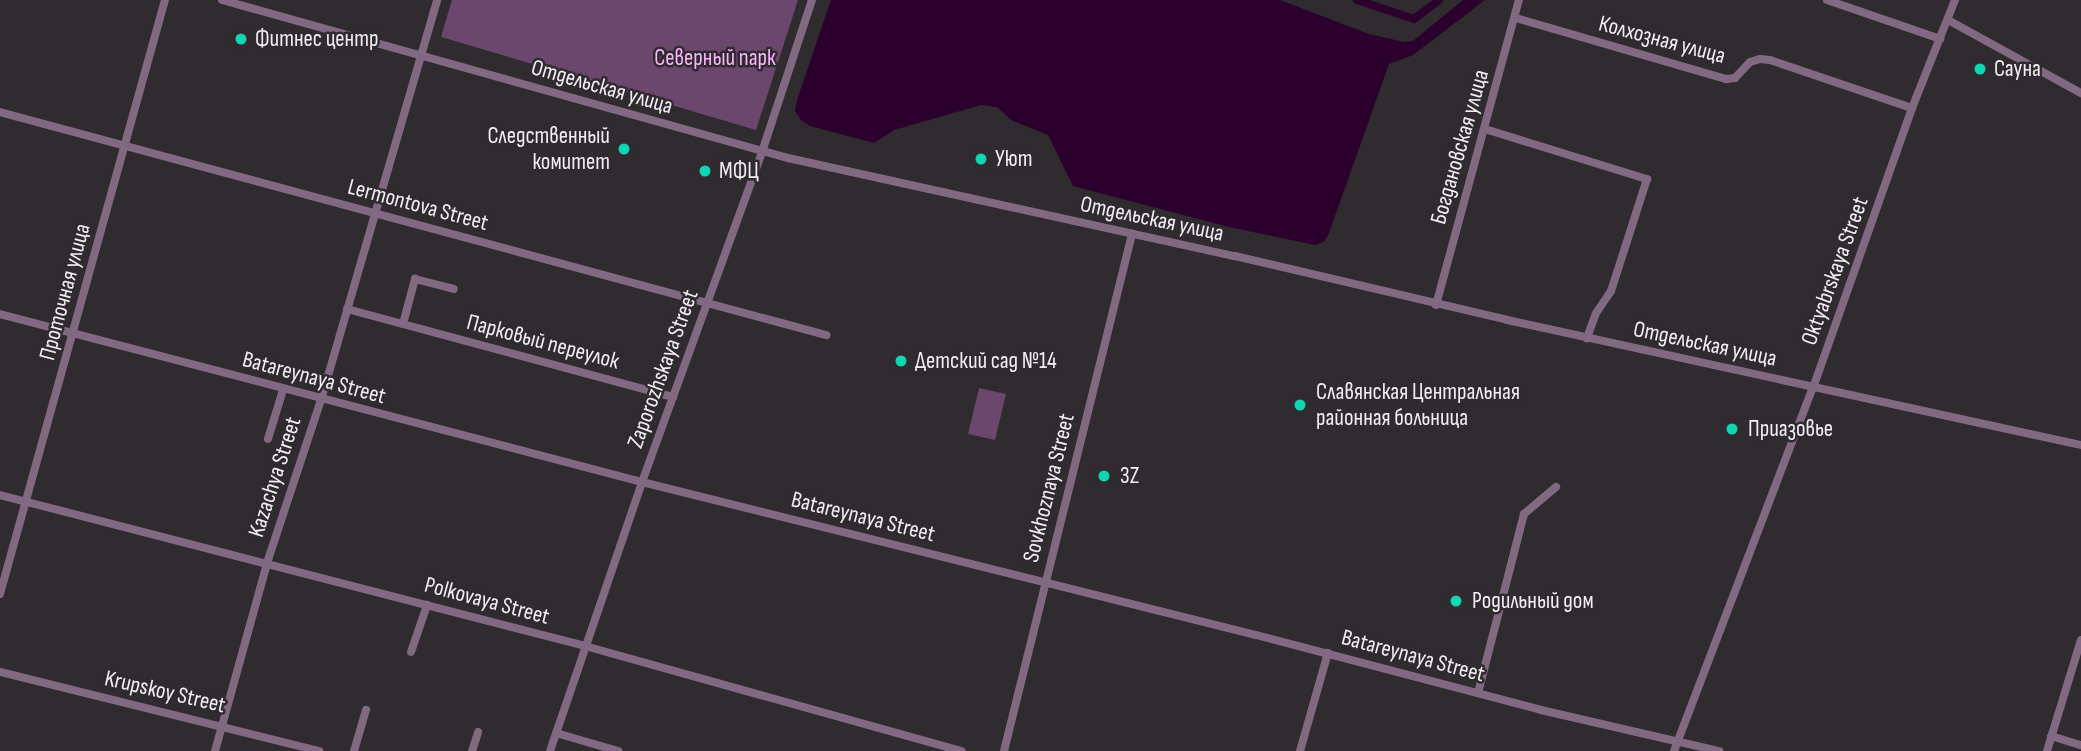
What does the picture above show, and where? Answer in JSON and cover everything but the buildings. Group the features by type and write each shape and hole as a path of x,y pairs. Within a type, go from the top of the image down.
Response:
{"street":[{"name":"Проточная улица","path":"0,594 165,0"},
{"name":"Отдельская улица","path":"222,0 762,152 1436,305 2081,445"},
{"name":"Kazachya Street","path":"215,751 267,563 321,400 438,0"},
{"name":"Zaporozhskaya Street","path":"550,751 642,482 762,152 812,0"},
{"name":"Богдановская улица","path":"1436,305 1520,0"},
{"path":"1827,0 1940,39"},
{"name":"Oktyabrskaya Street","path":"1674,751 1814,385 1912,108 1955,0"},
{"name":"Колхозная улица","path":"1516,18 1726,79 1735,78 1751,62 1770,60 1912,108"},
{"path":"1948,20 2081,93"},
{"name":"Lermontova Street","path":"0,112 708,300 826,335"},
{"path":"1485,129 1647,179 1611,291 1596,313 1587,338"},
{"name":"Sovkhoznaya Street","path":"1004,751 1132,234"},
{"name":"Парковый переулок","path":"403,324 415,279 454,289"},
{"name":"Парковый переулок","path":"347,309 673,397"},
{"name":"Batareynaya Street","path":"0,314 642,482 1045,581 1478,693 1719,751"},
{"path":"268,439 284,390"},
{"path":"1478,693 1524,514 1556,487"},
{"name":"Polkovaya Street","path":"0,495 585,646 962,751"},
{"path":"411,652 427,605"},
{"path":"2047,751 2081,640"},
{"path":"1300,751 1328,653"},
{"name":"Krupskoy Street","path":"0,672 320,751"},
{"path":"354,751 366,710"},
{"path":"472,751 478,732"},
{"path":"556,733 618,751"},
{"path":"2051,736 2081,745"}],"green space":[{"name":"Северный парк","path":"452,0 798,0 756,130 441,37"},
{"path":"979,388 1006,394 995,440 968,434"}],"shaded area":[{"path":"831,0 1280,0 1369,34 1404,42 1413,41 1463,0 1485,0 1413,55 1389,64 1329,233 1324,242 1315,245 1229,227 1073,186 1048,135 1011,120 997,107 981,105 894,130 874,143 810,126 801,120 795,111"}],"waterway":[{"path":"1357,0 1414,19 1439,0"}],"place":[{"name":"Фитнес центр","path":"241,39"},
{"name":"Сауна","path":"1980,69"},
{"name":"Следственный комитет","path":"624,149"},
{"name":"Уют","path":"981,159"},
{"name":"МФЦ","path":"705,171"},
{"name":"Детский сад №14","path":"901,361"},
{"name":"Славянская Центральная районная больница","path":"1300,405"},
{"name":"Приазовье","path":"1732,429"},
{"name":"3Z","path":"1104,476"},
{"name":"Родильный дом","path":"1456,601"}]}
